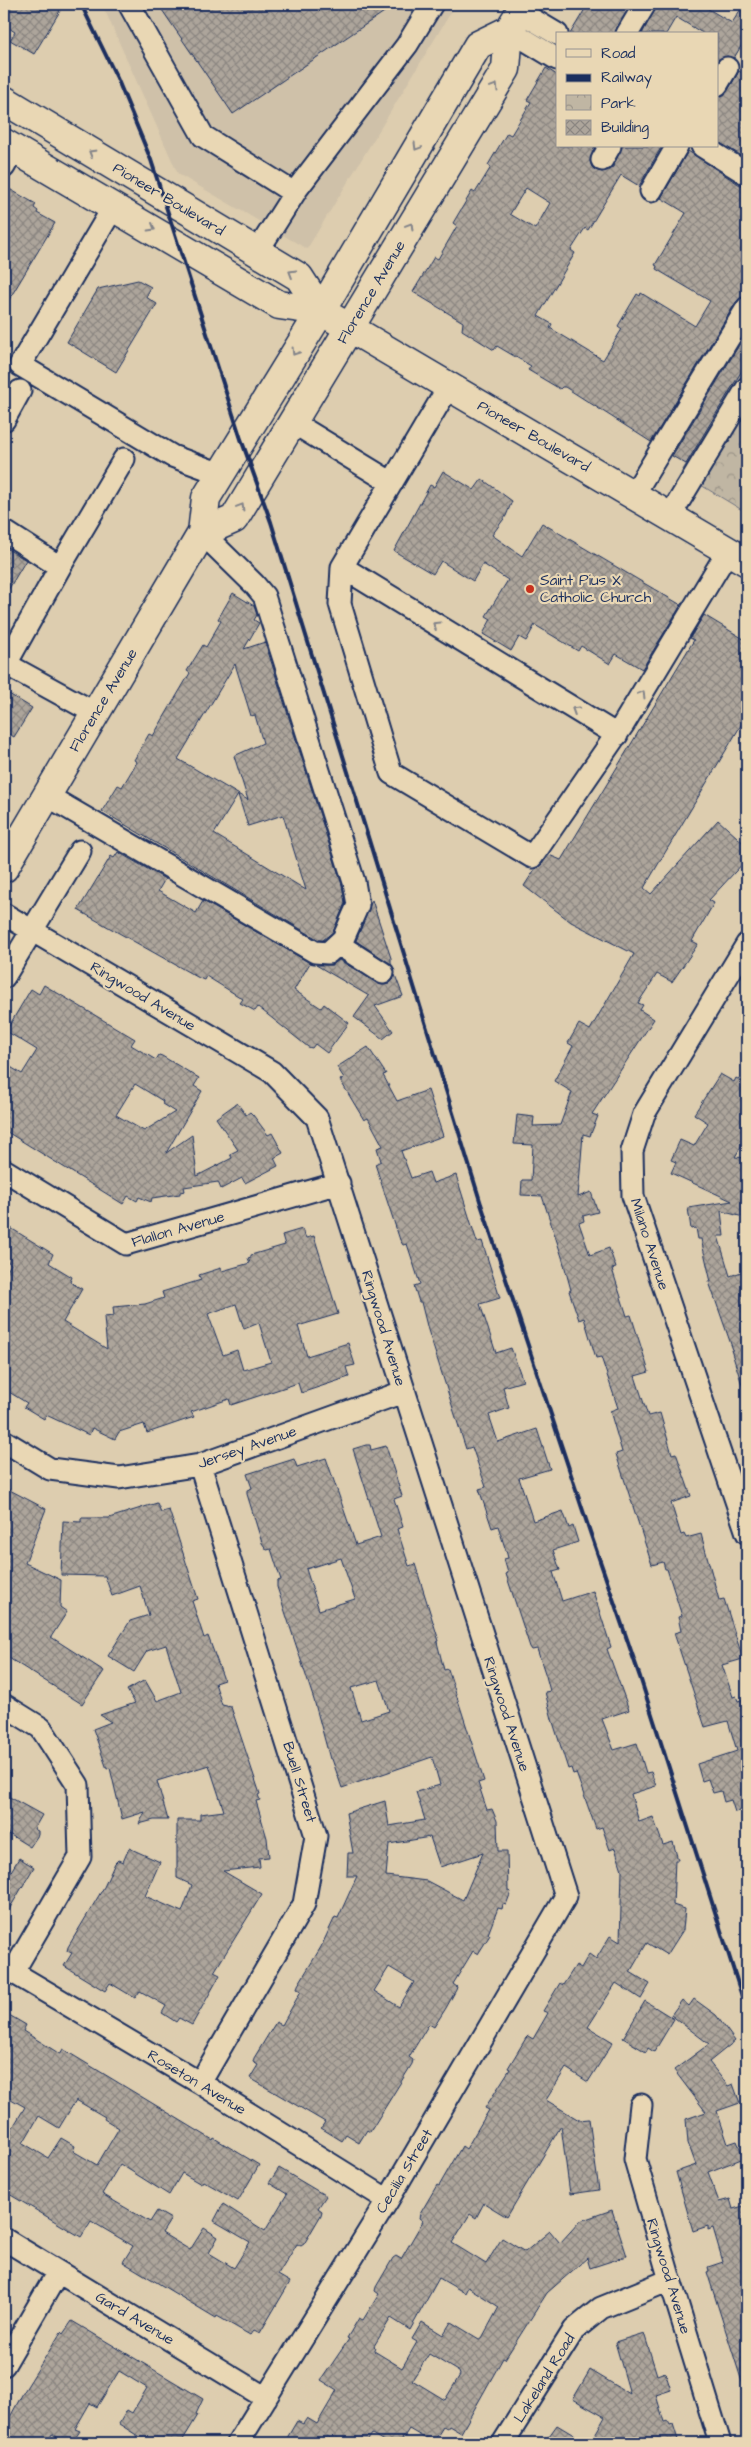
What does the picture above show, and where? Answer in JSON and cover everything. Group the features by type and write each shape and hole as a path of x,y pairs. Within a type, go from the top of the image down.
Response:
{"main road":[{"name":"Florence Avenue","path":"4,868 202,533 206,498 321,311 478,44 518,15"},
{"name":"Florence Avenue","path":"202,533 234,519 506,69 518,15"},
{"name":"Pioneer Boulevard","path":"4,100 299,277 321,311"},
{"name":"Pioneer Boulevard","path":"7,153 114,206 279,305 321,311 634,494 737,557"}],"street":[{"path":"129,4 203,136 294,193"},
{"path":"257,252 294,193 407,45 432,4"},
{"path":"628,32 645,4"},
{"path":"518,15 556,34"},
{"path":"518,15 556,58"},
{"path":"651,191 676,148"},
{"path":"705,148 747,174"},
{"path":"114,206 20,365 172,456 220,474"},
{"path":"634,494 747,308"},
{"path":"449,386 342,567 340,604 391,773 532,857 737,557"},
{"path":"670,516 747,388"},
{"path":"4,420 20,391"},
{"path":"292,422 392,483"},
{"path":"95,713 5,663 124,459"},
{"path":"4,531 60,567"},
{"path":"46,796 315,952 328,953 343,939 358,905 354,882 264,596 202,533"},
{"path":"342,567 617,735"},
{"path":"4,977 80,851"},
{"name":"Ringwood Avenue","path":"4,914 272,1072 317,1118 339,1182 403,1392 566,1896"},
{"path":"338,944 383,973"},
{"name":"Milano Avenue","path":"747,944 644,1114 632,1151 634,1196 747,1533"},
{"name":"Flallon Avenue","path":"4,1170 126,1244 339,1182"},
{"name":"Jersey Avenue","path":"4,1441 50,1469 119,1478 200,1465 403,1392"},
{"name":"Buell Street","path":"200,1465 316,1836 304,1904 200,2083"},
{"path":"4,1705 42,1728 78,1785 80,1848 80,1857 8,1970"},
{"name":"Cecilia Street","path":"238,2443 388,2200 566,1896"},
{"name":"Roseton Avenue","path":"8,1970 200,2083 388,2200"},
{"name":"Ringwood Avenue","path":"641,2105 635,2159 720,2443"},
{"name":"Gard Avenue","path":"4,2239 266,2398"},
{"path":"4,2365 58,2272"},
{"name":"Lakeland Road","path":"503,2443 574,2330 600,2308 670,2280"}],"shaded area":[{"path":"102,4 456,4 307,249 178,174"}],"green space":[{"path":"747,362 747,513 681,473"}],"building":[{"path":"4,4 56,4 60,11 34,54 10,40 15,32 4,25"},
{"path":"158,4 396,4 233,114"},
{"path":"588,4 631,4 616,32 571,32"},
{"path":"657,4 700,4 732,23 744,4 747,4 747,36 734,58 727,56 718,60 718,32 701,32 676,17 667,32 643,32"},
{"path":"546,68 556,74 556,148 594,148 590,161 592,167 602,172 613,167 621,148 661,148 639,186 621,175 588,230 585,228 571,250 575,253 538,316 552,324 550,328 603,360 622,329 618,326 637,294 640,296 641,293 695,326 710,301 656,269 657,266 655,265 686,213 661,198 688,151 740,185 747,186 747,296 736,302 651,442 565,387 560,389 528,370 531,366 497,346 494,350 462,330 463,322 413,292 434,257 438,259 457,226 453,223 472,191 475,193 491,167 488,165 507,133 511,135 531,102 527,100","holes":["526,188 550,203 535,229 510,214"]},
{"path":"739,71 747,76 747,159 718,142 718,96 727,92"},
{"path":"4,186 36,204 34,208 38,211 37,213 55,223 4,308"},
{"path":"138,280 151,287 146,297 157,304 116,372 67,342 98,289"},
{"path":"747,332 747,362 686,464 672,456"},
{"path":"443,471 474,490 482,479 512,501 506,516 492,535 522,556 542,523 681,605 642,669 616,654 610,664 581,646 578,651 535,625 526,641 519,637 511,651 483,634 491,619 486,616 508,580 483,564 473,581 441,561 433,574 394,551 430,485 434,487"},
{"path":"4,547 26,560 4,597"},
{"path":"233,593 254,606 257,615 254,620 259,623 244,649 265,642 342,885 345,903 333,932 323,940 319,940 102,811 118,785 122,787 137,762 134,760 149,734 153,736 190,673 187,671 203,645 206,647 221,621 218,619","holes":["235,664 251,716 255,715 263,743 234,756 248,800 178,759","238,795 248,826 283,815 306,890 214,834"]},
{"path":"704,615 747,641 747,715 644,888 651,894 718,820 747,846 747,859 709,900 714,903 692,941 698,944 672,982 657,974 638,1003 643,1005 640,1010 654,1019 592,1114 598,1116 590,1136 583,1134 578,1197 591,1192 598,1212 583,1216 584,1221 579,1223 590,1255 609,1248 616,1268 612,1269 627,1316 631,1315 649,1372 635,1376 648,1416 660,1413 672,1454 676,1453 691,1496 671,1503 681,1535 684,1534 686,1538 701,1534 719,1600 724,1599 743,1659 722,1665 733,1697 736,1696 738,1701 747,1698 747,1809 735,1812 731,1800 724,1802 721,1791 713,1793 708,1779 702,1781 697,1764 737,1751 728,1721 705,1727 674,1633 681,1631 678,1617 682,1616 667,1569 665,1569 663,1562 652,1565 616,1454 622,1452 610,1411 618,1408 601,1357 596,1358 584,1318 579,1320 569,1291 571,1290 562,1257 542,1196 521,1195 522,1180 531,1180 533,1145 514,1144 517,1115 534,1117 533,1126 560,1125 572,1092 554,1081 573,1046 568,1043 579,1024 590,1030 634,954 571,922 524,886 535,869 549,855 561,860 694,640 690,638"},
{"path":"4,691 32,708 14,737 4,731"},
{"path":"118,852 165,879 158,891 196,913 203,901 310,963 294,990 321,1008 324,1004 349,1023 327,1053 315,1044 312,1048 308,1047 258,1007 255,1011 240,1003 243,999 206,976 204,980 199,978 78,910 111,856 114,858"},
{"path":"372,900 391,958 391,964 356,941"},
{"path":"339,960 382,985 389,984 395,975 403,996 375,1006 393,1031 383,1039 354,1017 369,996 316,965 332,965"},
{"path":"44,985 135,1039 131,1045 156,1060 159,1055 162,1056 199,1078 194,1086 202,1091 166,1153 192,1135 197,1176 232,1158 230,1154 238,1150 216,1118 237,1103 246,1115 250,1112 253,1115 268,1135 272,1133 283,1153 274,1158 278,1166 245,1183 242,1178 221,1189 218,1182 184,1187 185,1191 180,1192 180,1194 152,1198 151,1202 139,1197 137,1201 128,1196 123,1204 4,1130 4,1063 22,1074 37,1050 6,1031 31,989 39,994","holes":["135,1084 163,1101 162,1104 175,1112 144,1131 116,1115"]},
{"path":"368,1047 386,1074 383,1075 397,1101 428,1090 443,1136 401,1151 411,1178 429,1172 433,1183 456,1175 477,1242 482,1241 500,1298 480,1304 496,1353 511,1348 523,1381 503,1387 509,1408 489,1415 498,1442 537,1429 550,1469 519,1478 533,1521 563,1511 569,1528 573,1526 578,1542 553,1550 560,1570 553,1572 562,1601 593,1591 611,1647 607,1649 629,1710 602,1719 614,1750 637,1743 646,1773 651,1772 656,1786 631,1794 639,1822 653,1817 663,1845 673,1842 678,1860 675,1860 673,1905 685,1909 683,1930 667,1955 647,1943 630,1972 650,1984 641,1999 616,1983 588,2027 613,2042 588,2082 566,2068 546,2100 579,2120 589,2119 599,2190 570,2194 561,2126 507,2217 484,2203 476,2218 470,2214 452,2243 486,2264 502,2238 525,2252 550,2231 560,2243 580,2221 612,2210 627,2256 590,2268 587,2258 547,2293 505,2359 503,2358 461,2433 449,2426 447,2429 443,2427 433,2443 409,2429 400,2443 387,2443 372,2434 366,2443 338,2443 327,2436 322,2443 284,2443 297,2421 303,2424 307,2418 317,2424 337,2390 321,2380 349,2339 347,2338 359,2318 363,2320 379,2294 375,2291 376,2287 393,2258 396,2256 401,2259 423,2221 419,2218 420,2214 462,2146 466,2149 489,2110 485,2108 510,2069 508,2068 526,2038 528,2036 533,2039 548,2013 543,2011 560,1983 563,1985 576,1965 581,1968 589,1954 596,1959 610,1936 620,1942 622,1870 615,1848 610,1850 602,1827 596,1829 576,1773 573,1774 571,1768 568,1769 545,1692 550,1691 546,1676 537,1649 532,1650 530,1647 506,1574 508,1573 504,1559 508,1558 498,1526 492,1528 479,1489 486,1487 472,1447 466,1449 428,1330 421,1302 419,1302 414,1286 420,1284 407,1244 403,1245 400,1240 375,1164 381,1161 377,1148 383,1146 368,1118 364,1120 340,1080 344,1078 337,1067","holes":["439,2278 465,2293 468,2287 499,2307 482,2338 479,2339 451,2322 443,2335 422,2322 412,2339 417,2342 402,2368 374,2351 376,2348 374,2346 391,2318 410,2330","429,2354 459,2372 460,2375 445,2400 412,2380"]},
{"path":"720,1074 734,1082 736,1078 747,1084 747,1136 735,1157 747,1158 747,1218 721,1211 724,1236 718,1236 730,1276 747,1270 747,1391 744,1391 731,1350 733,1350 709,1282 711,1282 701,1239 698,1239 696,1228 691,1229 688,1208 732,1201 671,1173 676,1162 671,1160 680,1140 694,1146 708,1123 694,1114"},
{"path":"9,1227 53,1254 49,1263 72,1277 70,1282 82,1289 63,1322 107,1349 104,1317 114,1316 113,1307 145,1304 164,1298 162,1292 201,1280 199,1275 221,1268 222,1271 250,1263 248,1258 251,1255 285,1245 282,1235 302,1229 306,1238 314,1236 338,1314 298,1326 307,1356 348,1343 355,1365 346,1367 349,1377 301,1393 298,1383 231,1405 229,1399 191,1412 194,1417 147,1433 144,1424 119,1432 115,1439 92,1428 89,1435 46,1415 44,1419 24,1407 27,1403 4,1389 4,1276 11,1264 4,1259 4,1235","holes":["236,1304 244,1329 259,1323 271,1362 243,1370 237,1350 223,1355 208,1314"]},
{"path":"366,1445 370,1445 371,1450 386,1446 402,1496 394,1499 403,1527 397,1529 409,1566 415,1564 439,1641 437,1642 444,1670 448,1669 484,1781 478,1783 487,1810 492,1809 497,1821 498,1851 507,1851 508,1891 511,1892 506,1905 503,1904 502,1909 498,1908 488,1934 490,1935 478,1954 473,1951 453,1984 457,1987 446,2008 434,2027 429,2024 409,2057 413,2060 412,2064 370,2132 367,2130 359,2143 346,2135 342,2141 321,2128 325,2122 250,2078 258,2065 253,2062 254,2058 276,2022 282,2025 301,1991 297,1989 298,1985 321,1947 335,1917 338,1918 357,1876 347,1876 348,1853 353,1853 346,1813 385,1801 389,1826 425,1820 416,1792 440,1785 432,1757 342,1788 332,1759 330,1759 314,1700 277,1587 277,1581 281,1580 271,1549 267,1550 262,1543 247,1494 247,1490 252,1488 247,1474 294,1459 297,1467 326,1458 356,1545 381,1537 353,1449","holes":["341,1558 355,1599 319,1610 306,1569","379,1680 389,1711 361,1720 351,1688","430,1837 440,1867 483,1853 463,1900 427,1881 386,1876 389,1844","389,1967 414,1982 399,2007 374,1991"]},
{"path":"4,1487 46,1509 25,1563 61,1580 60,1607 67,1612 51,1637 104,1671 82,1704 4,1655"},
{"path":"157,1503 161,1512 169,1510 198,1599 192,1601 204,1638 208,1636 224,1680 215,1683 222,1705 231,1707 260,1794 258,1795 260,1800 256,1801 267,1838 269,1857 259,1858 260,1867 223,1871 262,1894 214,1972 220,1975 192,2025 179,2018 176,2022 162,2013 166,2006 140,1991 135,1998 110,1983 105,1991 64,1966 72,1953 67,1951 68,1947 104,1887 115,1863 118,1860 123,1862 129,1848 160,1862 145,1896 182,1912 192,1885 177,1878 177,1820 200,1820 200,1814 224,1811 209,1765 157,1781 168,1820 154,1820 139,1824 145,1812 122,1819 110,1768 107,1769 93,1729 111,1722 100,1715 135,1703 127,1690 145,1680 157,1701 181,1692 166,1645 147,1651 134,1672 108,1656 130,1621 149,1615 140,1586 112,1596 105,1576 61,1575 63,1521 81,1522 81,1518 109,1518"},
{"path":"4,1794 42,1815 34,1829 38,1831 38,1835 30,1847 4,1831"},
{"path":"19,1858 34,1867 4,1918 4,1870 10,1873"},
{"path":"694,1999 716,2015 735,2041 709,2062 728,2086 733,2084 740,2103 717,2111 728,2144 737,2141 744,2158 708,2172 719,2202 730,2199 733,2209 747,2205 747,2384 743,2385 707,2272 709,2271 708,2267 723,2262 713,2228 708,2230 708,2226 693,2231 676,2172 696,2165 688,2143 686,2119 706,2112 674,2070 709,2044 671,2015 682,2000 689,2006"},
{"path":"645,2001 674,2019 654,2052 648,2048 646,2052 623,2038"},
{"path":"4,2012 26,2025 23,2031 60,2054 63,2049 213,2140 214,2138 259,2165 238,2201 203,2181 201,2184 182,2173 169,2195 120,2164 102,2194 150,2222 157,2211 171,2219 162,2233 190,2250 204,2228 218,2237 209,2253 234,2268 250,2242 214,2221 223,2204 265,2231 287,2194 269,2183 279,2168 326,2196 318,2208 322,2211 321,2215 304,2244 301,2246 297,2244 278,2275 290,2282 260,2333 254,2330 250,2335 217,2316 216,2318 123,2262 133,2246 91,2221 81,2237 4,2191 4,2129 10,2132 25,2107 4,2095","holes":["76,2100 105,2117 104,2119 119,2128 97,2165 73,2151 75,2146 61,2138 48,2158 23,2143 39,2116 59,2128"]},
{"path":"72,2321 203,2399 196,2414 198,2415 181,2443 133,2443 138,2436 119,2424 127,2410 132,2413 147,2388 119,2371 97,2407 90,2403 75,2429 80,2431 72,2443 67,2443 52,2434 47,2443 15,2443 4,2437 4,2428 23,2393 61,2332 63,2334"},
{"path":"644,2333 657,2375 665,2372 671,2390 656,2395 664,2422 668,2421 670,2425 673,2424 679,2443 590,2443 605,2417 573,2399 590,2370 630,2394 615,2342"},
{"path":"557,2425 587,2443 544,2443"}],"railway":[{"path":"81,4 117,78 151,160 241,439 271,522 481,1204 640,1677 747,2012"}],"place":[{"name":"Saint Pius X Catholic Church","path":"530,589"}]}
